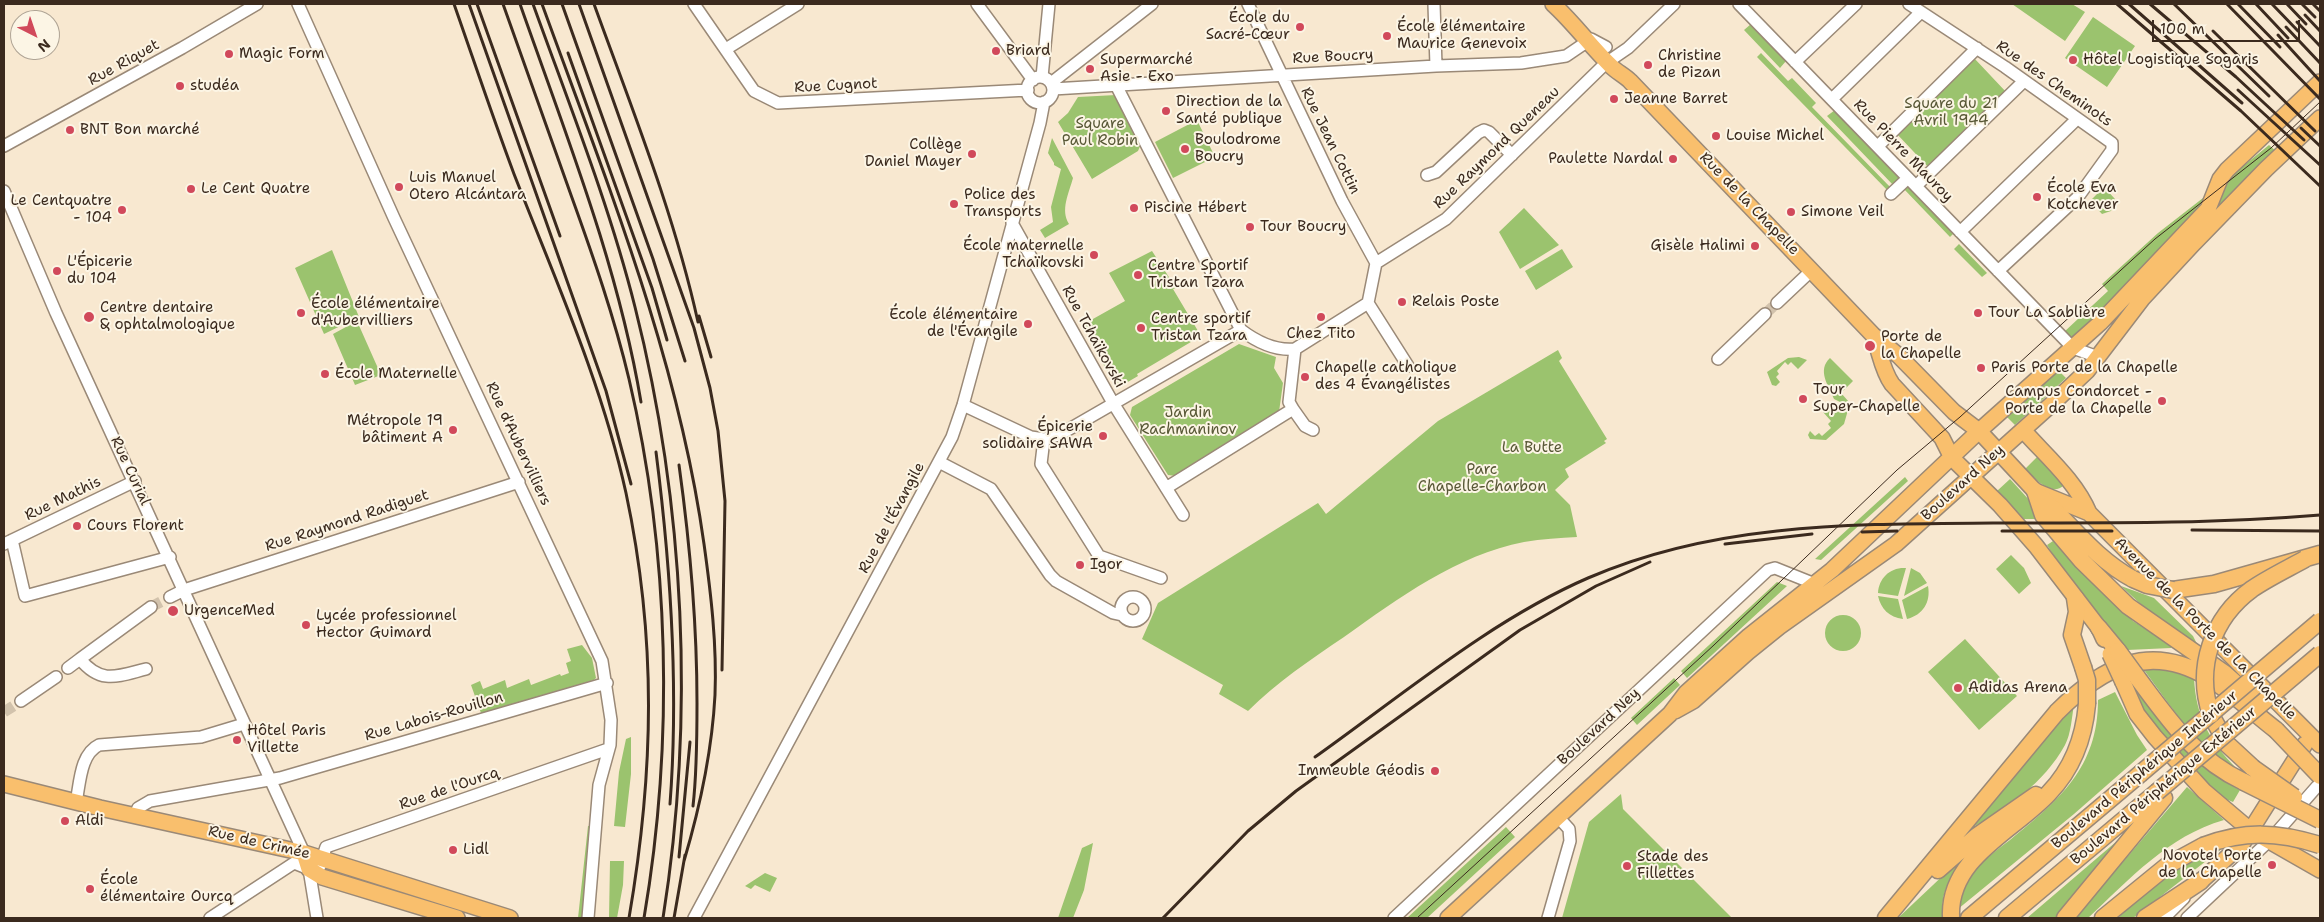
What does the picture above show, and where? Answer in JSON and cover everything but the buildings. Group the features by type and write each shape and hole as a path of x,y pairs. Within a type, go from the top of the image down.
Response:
{"highway":[{"path":"2035,491 2058,512 2102,559 2123,574 2147,586 2165,589 2184,589 2214,584 2312,556"},
{"path":"2035,491 2043,515 2082,561 2128,606 2224,673 2250,697 2276,730 2320,776"},
{"path":"2248,775 2227,744 2211,715 2204,688 2205,667 2211,642 2221,622 2233,606 2253,589 2312,556"},
{"path":"1951,916 1952,891 1969,864 2036,806 2063,777 2080,746 2086,724 2087,680 2072,635 2077,612 2075,598"},
{"name":"Boulevard Périphérique Intérieur","path":"1969,918 2320,621"},
{"path":"2099,628 2130,680 2189,744 2215,766 2248,775 2320,819"},
{"name":"Boulevard Périphérique Extérieur","path":"2007,918 2161,795 2198,758 2320,654"},
{"path":"1887,918 2057,712 2086,685 2123,665 2149,660 2165,662 2193,670 2221,686 2276,730"},
{"path":"1887,918 1977,836 2063,777"},
{"path":"2065,918 2161,795"},
{"path":"2103,918 2168,865 2218,840 2245,835 2268,834 2291,836 2320,845"},
{"path":"2146,918 2201,881"}],"main road":[{"name":"Rue de la Chapelle","path":"1553,4 1600,48 1614,69 1624,74 1873,335 1899,356 1954,412 1979,431 1998,452"},
{"name":"Boulevard Ney","path":"1455,916 1558,817 1670,714 1686,693 1748,636 1815,584 2122,301 2208,209 2220,180 2255,142 2320,82"},
{"name":"Boulevard Ney","path":"2238,161 2260,148 2320,93"},
{"name":"Boulevard Ney","path":"1670,714 1693,701 1779,627 1896,544 2079,379 2142,299 2266,169 2320,118"},
{"name":"Boulevard Ney","path":"2222,215 2320,130"},
{"name":"Rue de la Chapelle","path":"1873,335 1888,379 1942,438 1952,458 1971,476"},
{"name":"Avenue de la Porte de La Chapelle","path":"2023,430 2072,483 2082,497 2089,513 2320,746"},
{"name":"Avenue de la Porte de La Chapelle","path":"1998,452 2035,491 2089,513"},
{"path":"1971,476 2000,505 2036,546 2099,628"},
{"path":"2130,680 2138,714 2170,756 2210,796 2250,830 2320,870"},
{"path":"2201,881 2242,844 2309,735"},
{"name":"Rue de Crimée","path":"4,784 304,853 510,918"},
{"name":"Rue Curial","path":"304,853 313,871"},
{"name":"Rue de Crimée","path":"313,871 457,918"}],"street":[{"name":"Rue Riquet","path":"4,146 257,4"},
{"name":"Rue d'Aubervilliers","path":"298,4 394,218 602,661 612,720 608,750 599,785 588,918"},
{"name":"Rue Cugnot","path":"694,4 754,91 781,104 1041,84"},
{"path":"726,49 798,4"},
{"path":"977,4 1041,84 1051,97 1039,103 1031,99 1041,84 1152,4"},
{"path":"1041,84 1049,4"},
{"name":"Rue Jean Cottin","path":"1248,4 1342,201 1376,263"},
{"path":"1434,4 1436,66"},
{"path":"1600,48 1628,48 1674,4"},
{"name":"Rue Pierre Mauroy","path":"1739,4 2073,348"},
{"path":"1748,13 1757,4"},
{"path":"1795,62 1856,4"},
{"name":"Rue des Cheminots","path":"1909,4 1976,48 2112,143 2112,150 2078,197 1998,271"},
{"path":"1832,99 1921,12"},
{"name":"Rue Boucry","path":"1041,84 1116,85 1436,66 1521,63 1556,58 1600,48"},
{"name":"Rue Raymond Queneau","path":"1376,263 1446,219 1512,155 1600,48"},
{"path":"1878,146 1976,48"},
{"path":"1891,194 1912,182 2024,81"},
{"path":"1116,85 1241,330 1252,338 1282,351 1295,349 1368,303"},
{"name":"Rue de l'Évangile","path":"694,918 952,437 963,405 1040,123 1044,102"},
{"path":"1960,232 2077,119"},
{"path":"1426,175 1436,172 1478,133 1484,130 1489,132 1512,155"},
{"name":"Rue Curial","path":"4,191 54,307 304,853"},
{"name":"Rue Tchaïkovski","path":"1012,223 1113,403 1183,515"},
{"path":"1376,263 1368,303 1408,366"},
{"path":"1777,302 1812,270"},
{"path":"1718,359 1766,314"},
{"path":"963,405 1031,437 1044,439 1059,436 1241,330"},
{"path":"2073,348 2098,357"},
{"path":"1295,349 1290,402 1305,426 1313,430"},
{"path":"1166,488 1293,409"},
{"path":"1044,439 1041,464 1099,556 1161,578"},
{"path":"939,462 991,489 1056,581 1113,613 1122,615"},
{"name":"Rue Mathis","path":"8,542 135,481"},
{"name":"Rue Raymond Radiguet","path":"170,597 184,590 519,482"},
{"path":"8,542 25,596 170,557"},
{"name":"Boulevard Ney","path":"1394,918 1768,570 1775,568 1815,584"},
{"path":"68,668 151,606"},
{"path":"80,659 101,676 112,677 146,669"},
{"path":"21,700 56,677"},
{"name":"Rue Labois-Rouillon","path":"135,815 138,808 150,801 269,780 606,683"},
{"path":"76,802 84,764 91,748 99,745 201,737 244,724"},
{"name":"Rue de l'Ourcq","path":"313,871 322,859 326,847 608,750"},
{"path":"2186,918 2274,843 2320,783"},
{"path":"1548,918 1570,841 1569,829 1558,817"},
{"path":"276,846 280,858 278,872"},
{"path":"210,918 294,863 313,871"},
{"name":"Rue Curial","path":"313,871 317,918"},
{"path":"2164,918 2201,881"}],"green space":[{"path":"2012,4 2072,4 2085,12 2065,41"},
{"path":"2093,17 2135,46 2107,87 2065,58"},
{"path":"1751,24 1786,61 1780,68 1744,30"},
{"path":"1761,53 1788,81 1792,78 1816,103 1812,107 1892,189 1889,192 1757,57"},
{"name":"Square du 21 Avril 1944","path":"1974,58 2007,93 1929,168 1896,133"},
{"name":"Square Paul Robin","path":"1116,95 1141,144 1138,151 1092,179 1058,122 1068,113 1078,97"},
{"path":"1835,110 1902,179 1894,186 1827,116"},
{"name":"Boulodrome Boucry","path":"1197,120 1215,157 1173,178 1155,142"},
{"path":"1052,138 1073,178 1065,207 1066,219 1069,224 1045,238 1040,230 1053,222 1051,207 1061,169 1054,165 1048,153"},
{"path":"2269,145 2277,152 2218,208 2216,206 2225,181"},
{"path":"1906,183 1954,233 1950,237 1902,187"},
{"path":"2104,187 2115,199 2111,211 2102,214 2090,201"},
{"path":"2212,191 2207,201 2131,285 2073,338 2064,332 2108,291 2102,284 2158,233"},
{"path":"1524,208 1559,245 1520,269 1499,232"},
{"path":"1959,244 1987,273 1982,277 1954,249"},
{"path":"1562,249 1573,267 1536,290 1525,271"},
{"path":"332,250 359,317 324,334 295,268"},
{"name":"Centre sportif Tristan Tzara","path":"1152,251 1176,288 1173,289 1201,336 1137,374 1138,376 1126,383 1115,384 1102,362 1106,360 1084,324 1125,301 1109,273"},
{"path":"357,321 381,375 355,385 333,334"},
{"name":"Jardin Rachmaninov","path":"1239,344 1276,357 1274,368 1283,383 1279,412 1176,476 1168,475 1130,415 1132,407"},
{"name":"Parc Chapelle-Charbon","path":"1558,350 1562,358 1559,361 1607,439 1604,441 1606,443 1565,469 1569,477 1555,490 1570,505 1577,537 1544,539 1499,548 1452,567 1407,593 1306,663 1270,690 1248,711 1219,694 1223,685 1142,639 1158,603 1318,503 1326,514 1438,421"},
{"path":"1799,357 1807,360 1798,369 1791,362 1788,365 1785,362 1777,371 1779,374 1776,377 1780,382 1776,386 1772,385 1767,372 1788,358"},
{"path":"1830,358 1853,381 1841,393 1849,402 1846,405 1834,399 1825,378 1824,368"},
{"path":"2057,369 2066,378 2015,425 2006,416"},
{"path":"1840,403 1848,410 1844,424 1826,440 1810,439 1808,435 1810,431 1815,436 1819,433 1822,436 1831,428 1828,424 1831,421 1823,412 1828,407"},
{"path":"2039,455 2064,485 2054,489 2048,488 2025,469"},
{"path":"1905,477 1908,481 1821,560 1815,559"},
{"path":"2010,479 2031,502 2041,519 2024,519 1997,491"},
{"path":"2056,539 2133,621 2172,646 2171,648 2127,650 2075,586 2047,545"},
{"path":"2011,555 2024,568 2031,583 2019,594 1996,569"},
{"path":"1906,568 1898,596 1878,593 1886,574 1895,569"},
{"path":"1911,568 1920,573 1927,583 1904,596"},
{"path":"1777,582 1787,586 1687,678 1681,671"},
{"path":"1928,586 1929,592 1925,607 1913,617 1907,619 1902,600"},
{"path":"2121,586 2154,598 2193,636 2197,644 2146,609"},
{"path":"1878,596 1898,599 1903,619 1886,612"},
{"path":"1843,615 1856,620 1861,633 1856,646 1843,651 1830,646 1825,633 1830,620"},
{"path":"1965,639 2017,696 1979,730 1928,672"},
{"path":"582,645 592,658 596,678 594,680 481,713 471,685 480,681 483,689 505,680 507,688 529,679 531,685 560,674 561,676 569,673 566,663 571,661 567,649"},
{"path":"2159,669 2194,678 2195,692 2201,716 2211,738 2236,768 2221,759 2196,737 2144,670"},
{"path":"1674,678 1680,685 1637,725 1631,718"},
{"path":"2130,679 2179,741 2207,768 2240,790 2233,802 2218,796 2146,718 2127,680"},
{"path":"2115,692 2137,735 2147,750 2074,814 1958,909 1965,886 1975,870 2044,811 2072,780 2083,764 2091,745 2096,724 2098,700"},
{"path":"2074,704 2067,741 2047,771 2036,783 2011,803 1971,828"},
{"path":"631,737 631,774 625,827 614,826 619,772 626,739"},
{"path":"2187,787 2224,820 2204,827 2167,848 2135,874 2088,918 2075,918"},
{"name":"Stade des Fillettes","path":"1621,794 1623,809 1732,918 1562,918 1589,822"},
{"path":"588,826 591,826 582,918 578,918"},
{"path":"1506,827 1515,837 1427,918 1407,918"},
{"path":"2117,841 2117,847 2057,918 2027,918"},
{"path":"1093,843 1084,890 1073,918 1058,918 1082,848"},
{"path":"2224,847 2133,918 2118,918 2142,895 2179,867 2192,859"},
{"path":"1968,852 1952,875 1945,891 1943,900 1944,918 1898,918"},
{"path":"610,861 624,861 623,885 617,918 609,918"},
{"path":"765,873 777,878 770,892 755,885 751,889 745,886"}],"tunnel":[{"path":"1765,314 1777,303"},
{"path":"151,607 170,597"},
{"path":"4,712 21,701"}],"tram line":[{"path":"1417,918 1714,645 1897,470 1960,417 2155,239 2271,148 2320,102"}],"railway":[{"path":"454,4 514,174 591,371 616,452 626,493 643,600 649,706 643,811 629,918"},
{"path":"469,4 606,391 631,484"},
{"path":"477,4 560,236"},
{"path":"503,4 603,286 629,379 643,445 653,512 660,580 663,648 660,784 654,851 644,918"},
{"path":"520,4 605,250 619,300 641,402"},
{"path":"533,4 588,154 625,269 652,382 665,458 674,534 680,611 681,689 679,766 673,842 663,918"},
{"path":"542,4 615,203 658,337 677,405 692,474 704,544 713,620 715,695 704,779 684,861"},
{"path":"562,4 653,259 685,361"},
{"path":"579,4 694,328 710,388 718,431 725,501 722,670"},
{"path":"594,4 665,201 698,322"},
{"path":"2117,4 2241,111 2320,186"},
{"path":"2129,4 2242,103"},
{"path":"2150,4 2236,77 2304,140"},
{"path":"2174,4 2269,96"},
{"path":"2227,4 2320,99"},
{"path":"2238,4 2280,47"},
{"path":"2256,4 2288,38"},
{"path":"2272,4 2298,31"},
{"path":"2287,4 2306,24"},
{"path":"2302,4 2315,17"},
{"path":"2313,4 2320,11"},
{"path":"2305,15 2320,31"},
{"path":"2297,22 2320,46"},
{"path":"2286,27 2320,63"},
{"path":"2213,31 2315,131"},
{"path":"2278,35 2320,81"},
{"path":"568,53 652,288 667,340"},
{"path":"2238,90 2320,165"},
{"path":"2301,128 2320,146"},
{"path":"699,316 711,357"},
{"path":"656,452 666,540 672,628 674,716 670,804"},
{"path":"679,465 690,554 696,643 697,742 693,806"},
{"path":"1315,757 1447,660 1552,595 1588,578 1637,560 1686,546 1736,536 1838,526 1942,523 2116,523 2320,515"},
{"path":"2192,530 2320,531"},
{"path":"1862,532 1897,531"},
{"path":"2002,531 2112,531"},
{"path":"1725,544 1812,534"},
{"path":"1163,918 1248,831 1296,791 1520,630 1596,586 1650,562"},
{"path":"679,857 690,742"},
{"path":"674,918 685,855"}],"place":[{"name":"École du Sacré-Cœur","path":"1300,27"},
{"name":"École élémentaire Maurice Genevoix","path":"1387,36"},
{"name":"Briard","path":"996,51"},
{"name":"Magic Form","path":"229,54"},
{"name":"Hôtel Logistique Sogaris","path":"2073,60"},
{"name":"Christine de Pizan","path":"1648,65"},
{"name":"Supermarché Asie - Exo","path":"1090,69"},
{"name":"studéa","path":"180,86"},
{"name":"Jeanne Barret","path":"1614,99"},
{"name":"Direction de la Santé publique","path":"1166,111"},
{"name":"BNT Bon marché","path":"70,130"},
{"name":"Louise Michel","path":"1716,136"},
{"name":"Boulodrome Boucry","path":"1185,149"},
{"name":"Collège Daniel Mayer","path":"972,154"},
{"name":"Paulette Nardal","path":"1673,159"},
{"name":"Luis Manuel Otero Alcántara","path":"399,187"},
{"name":"Le Cent Quatre","path":"191,189"},
{"name":"École Eva Kotchever","path":"2037,197"},
{"name":"Police des Transports","path":"954,204"},
{"name":"Piscine Hébert","path":"1134,208"},
{"name":"Le Centquatre - 104","path":"122,210"},
{"name":"Simone Veil","path":"1791,212"},
{"name":"Tour Boucry","path":"1250,227"},
{"name":"Gisèle Halimi","path":"1755,246"},
{"name":"École maternelle Tchaïkovski","path":"1094,255"},
{"name":"L'Épicerie du 104","path":"57,271"},
{"name":"Centre Sportif Tristan Tzara","path":"1138,275"},
{"name":"Relais Poste","path":"1402,302"},
{"name":"École élémentaire d'Aubervilliers","path":"301,313"},
{"name":"Tour La Sablière","path":"1978,313"},
{"name":"Centre dentaire & ophtalmologique","path":"89,317"},
{"name":"Chez Tito","path":"1321,317"},
{"name":"École élémentaire de l'Évangile","path":"1028,324"},
{"name":"Centre sportif Tristan Tzara","path":"1141,328"},
{"name":"Porte de la Chapelle","path":"1870,346"},
{"name":"Paris Porte de la Chapelle","path":"1981,368"},
{"name":"École Maternelle","path":"325,374"},
{"name":"Chapelle catholique des 4 Évangélistes","path":"1305,377"},
{"name":"Tour Super-Chapelle","path":"1803,399"},
{"name":"Campus Condorcet - Porte de la Chapelle","path":"2162,401"},
{"name":"Métropole 19 bâtiment A","path":"453,430"},
{"name":"Épicerie solidaire SAWA","path":"1103,436"},
{"name":"Cours Florent","path":"77,526"},
{"name":"Igor","path":"1080,565"},
{"name":"UrgenceMed","path":"173,611"},
{"name":"Lycée professionnel Hector Guimard","path":"306,625"},
{"name":"Adidas Arena","path":"1958,688"},
{"name":"Hôtel Paris Villette","path":"237,740"},
{"name":"Immeuble Géodis","path":"1435,771"},
{"name":"Aldi","path":"65,821"},
{"name":"Lidl","path":"453,850"},
{"name":"Novotel Porte de la Chapelle","path":"2272,865"},
{"name":"Stade des Fillettes","path":"1627,866"},
{"name":"École élémentaire Ourcq","path":"90,889"}],"park label":[{"name":"La Butte","path":"1532,448"}]}
